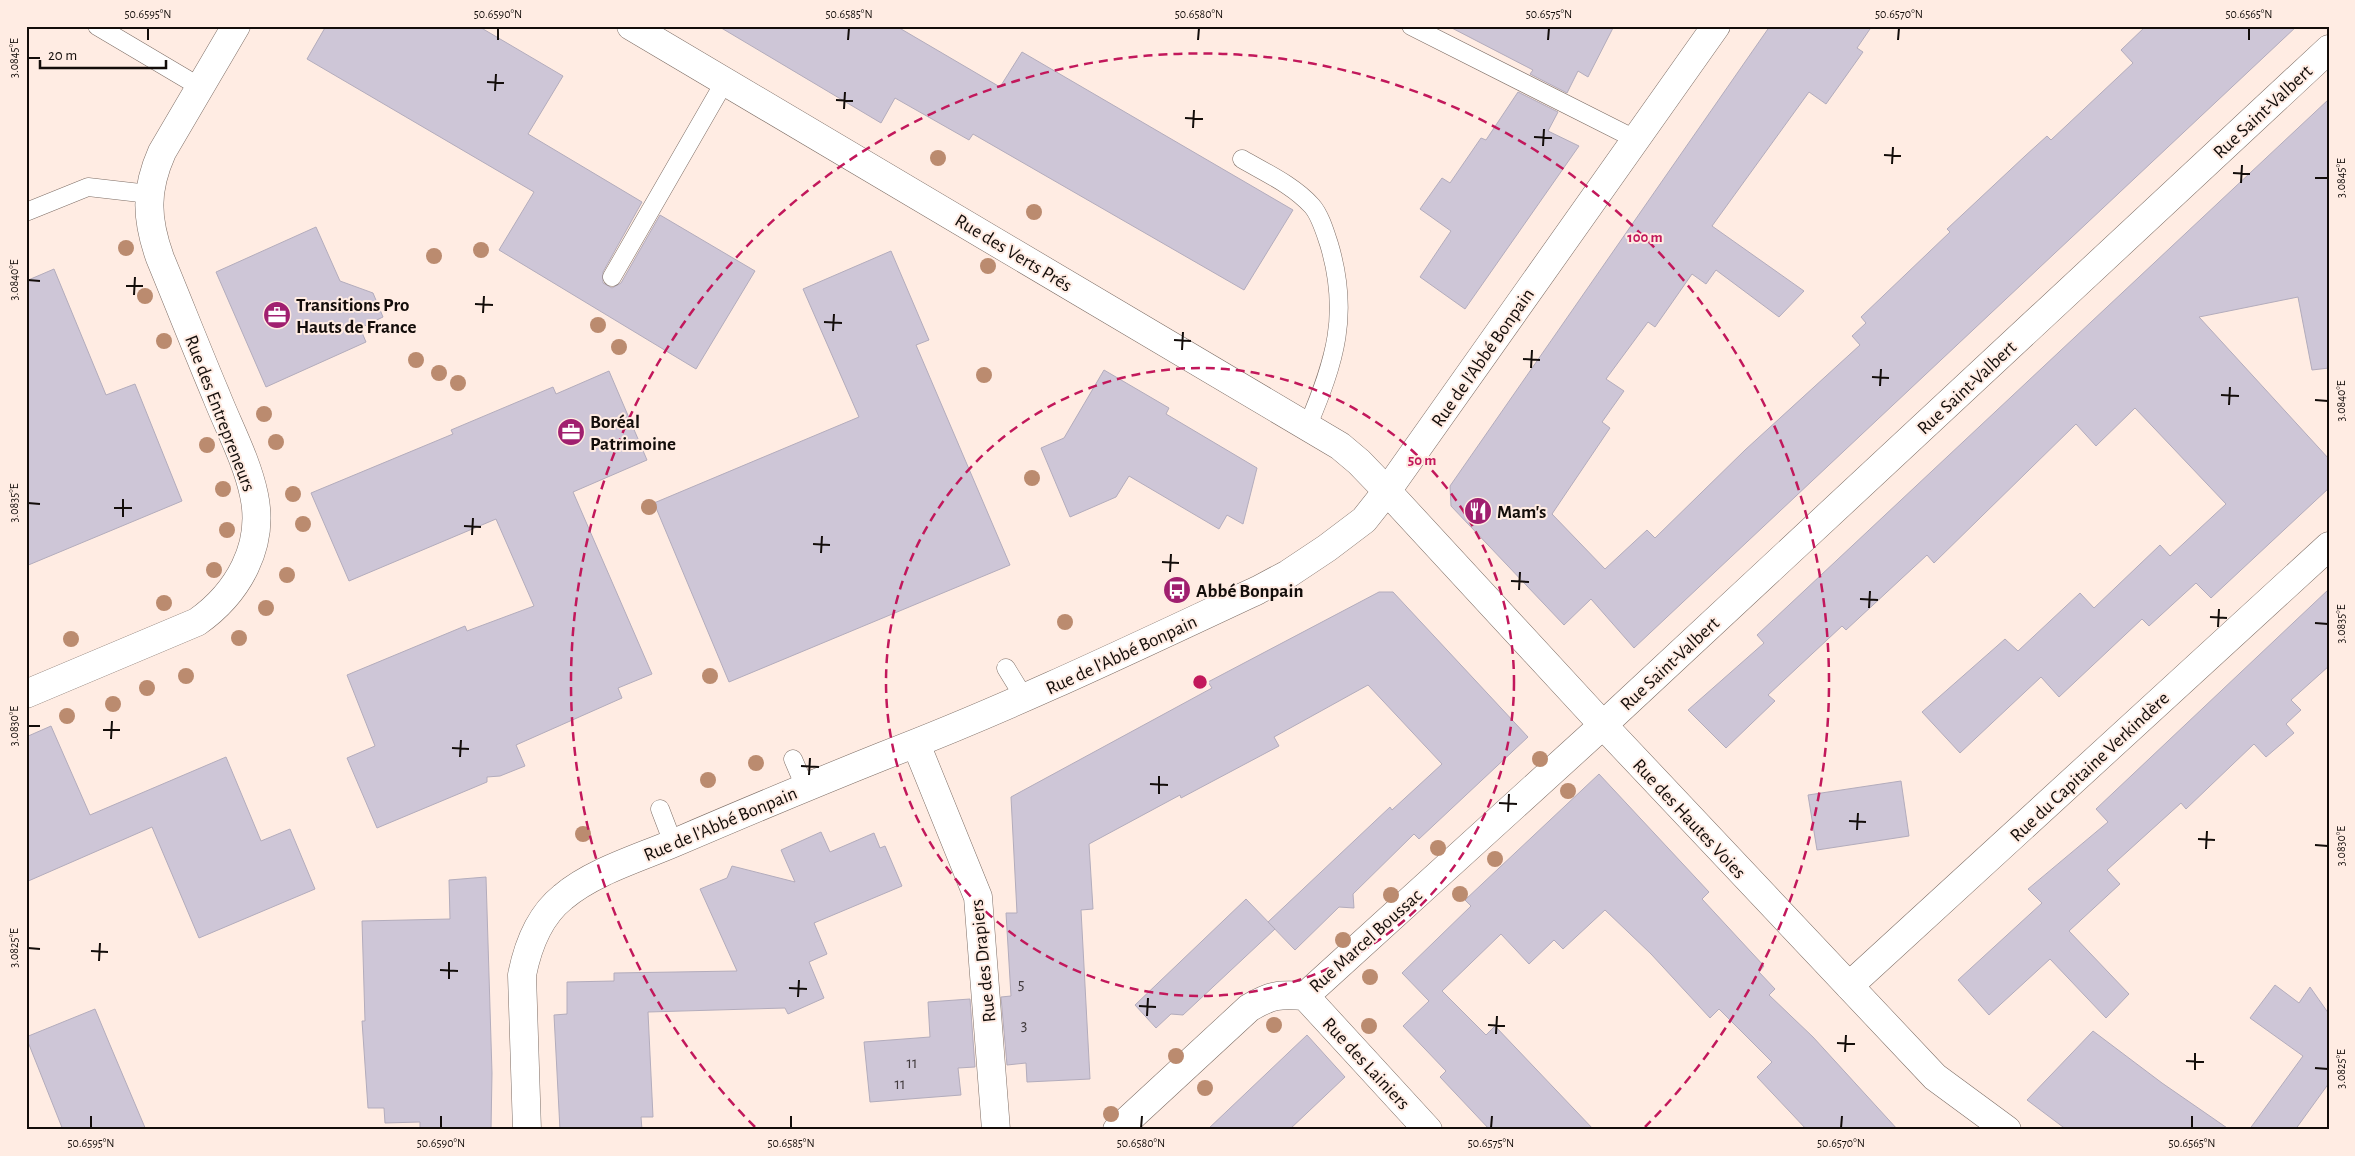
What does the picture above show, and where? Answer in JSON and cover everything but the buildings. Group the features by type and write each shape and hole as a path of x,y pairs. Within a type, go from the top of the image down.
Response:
{"street":[{"name":"Rue des Entrepreneurs","path":"26,694 197,622 212,612 234,587 252,551 256,514 254,495 248,474 151,232 149,194 153,172 162,152 236,26"},
{"name":"Rue des Verts Prés","path":"631,26 1308,425 1340,446 1387,491"},
{"name":"Rue de l'Abbé Bonpain","path":"527,1130 522,974 527,952 537,928 550,909 564,896 616,867 804,787 1025,699 1151,641 1288,574 1327,548 1364,520 1387,491 1716,26"},
{"name":"Rue Saint-Valbert","path":"1603,725 2329,49"},
{"name":"Rue des Hautes Voies","path":"1387,491 1603,725 1935,1077 2007,1130"},
{"name":"Rue du Capitaine Verkindère","path":"1849,986 2329,546"},
{"name":"Rue Marcel Boussac","path":"1117,1130 1249,1008 1268,997 1287,994 1305,996 1603,725"},
{"name":"Rue des Drapiers","path":"916,744 978,897 996,1130"},
{"name":"Rue des Lainiers","path":"1305,996 1428,1130"}],"lane":[{"path":"97,26 200,87"},
{"path":"1411,26 1637,140"},
{"path":"612,277 724,81"},
{"path":"1242,159 1295,189 1313,207 1337,270 1340,307 1336,347 1327,380 1308,425"},
{"path":"26,212 88,187 149,194"},
{"path":"1006,668 1025,699"},
{"path":"793,760 804,787"},
{"path":"660,809 674,843"}],"place":[{"name":"Transitions Pro Hauts de France","path":"277,315"},
{"name":"Boréal Patrimoine","path":"571,432"},
{"name":"Mam's","path":"1478,511"},
{"name":"Abbé Bonpain","path":"1177,590"}]}
